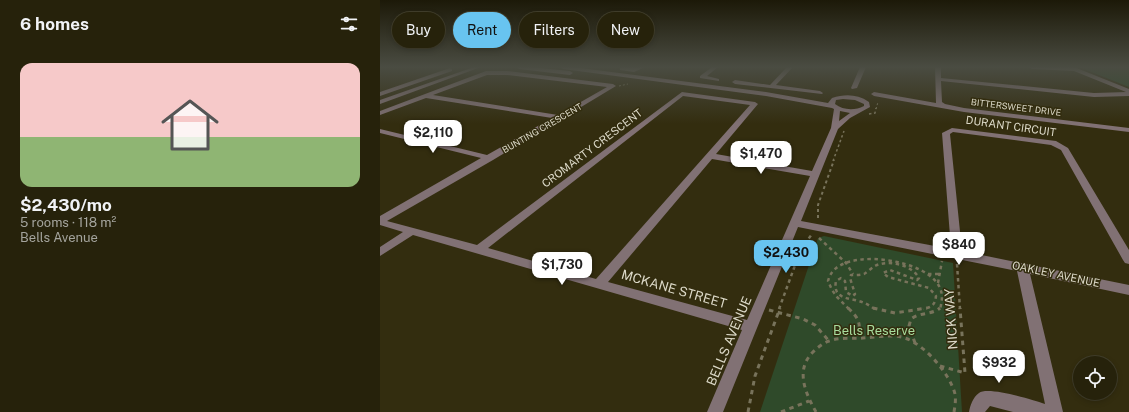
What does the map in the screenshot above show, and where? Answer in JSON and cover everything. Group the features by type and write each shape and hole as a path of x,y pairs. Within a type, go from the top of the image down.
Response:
{"street":[{"path":"380,94 402,86"},
{"path":"380,102 423,86"},
{"name":"BUNTING CRESCENT","path":"380,113 449,86"},
{"name":"BUNTING CRESCENT","path":"380,221 613,86"},
{"path":"709,86 766,94 849,111 861,110"},
{"path":"774,86 820,93"},
{"path":"938,86 939,102 943,106"},
{"path":"1008,86 1094,95 1129,92"},
{"path":"1115,86 1129,92"},
{"path":"854,88 860,99 868,105 865,109 848,117 835,128 835,107 831,101 854,88"},
{"name":"CROMARTY CRESCENT","path":"478,250 682,94 755,104 599,284"},
{"name":"BITTERSWEET DRIVE","path":"874,94 964,110 1129,130"},
{"path":"425,95 560,117"},
{"path":"793,99 849,97 860,99"},
{"name":"BELLS AVENUE","path":"715,412 835,128"},
{"name":"DURANT CIRCUIT","path":"957,258 946,132 952,130 1052,143 1064,148 1129,260"},
{"name":"BUNTING CRESCENT","path":"380,131 490,158"},
{"path":"710,156 815,174"},
{"name":"MCKANE STREET","path":"380,221 412,232 751,327"},
{"name":"OAKLEY AVENUE","path":"794,223 957,258 1022,267 1129,290"},
{"path":"380,252 412,232"},
{"path":"1022,267 1055,412"},
{"path":"977,412 984,399 990,398 1044,412"}],"path":[{"path":"816,236 821,238 846,262 854,274"},
{"path":"857,338 861,331 861,324 856,315 837,298 831,290 828,281 835,268 846,262 870,258 890,262 927,273 939,274"},
{"name":"NICK WAY","path":"939,366 965,374 957,258"},
{"path":"938,283 939,274 942,269 942,260"},
{"path":"842,297 835,289 836,281 838,279 844,279 846,292 853,296 855,294 850,276 854,274 864,274 876,265 890,262"},
{"path":"837,298 842,297 863,302 877,310 889,313 900,313 933,306 936,296 929,288 888,278 883,273 885,270 893,271 917,280 919,276 912,268"},
{"path":"915,344 909,326 912,317 936,312 940,308 943,299 942,291 938,283 927,273"},
{"path":"831,290 835,289"},
{"path":"738,303 803,319 816,325 829,341"},
{"path":"816,412 809,402 802,377 802,369 810,354 829,341 885,336 913,338"},
{"path":"906,338 928,353 952,384 955,394 954,412"},
{"path":"781,412 809,402"}],"green space":[{"name":"Bells Reserve","path":"824,236 953,263 962,412 760,412 818,238"}]}
